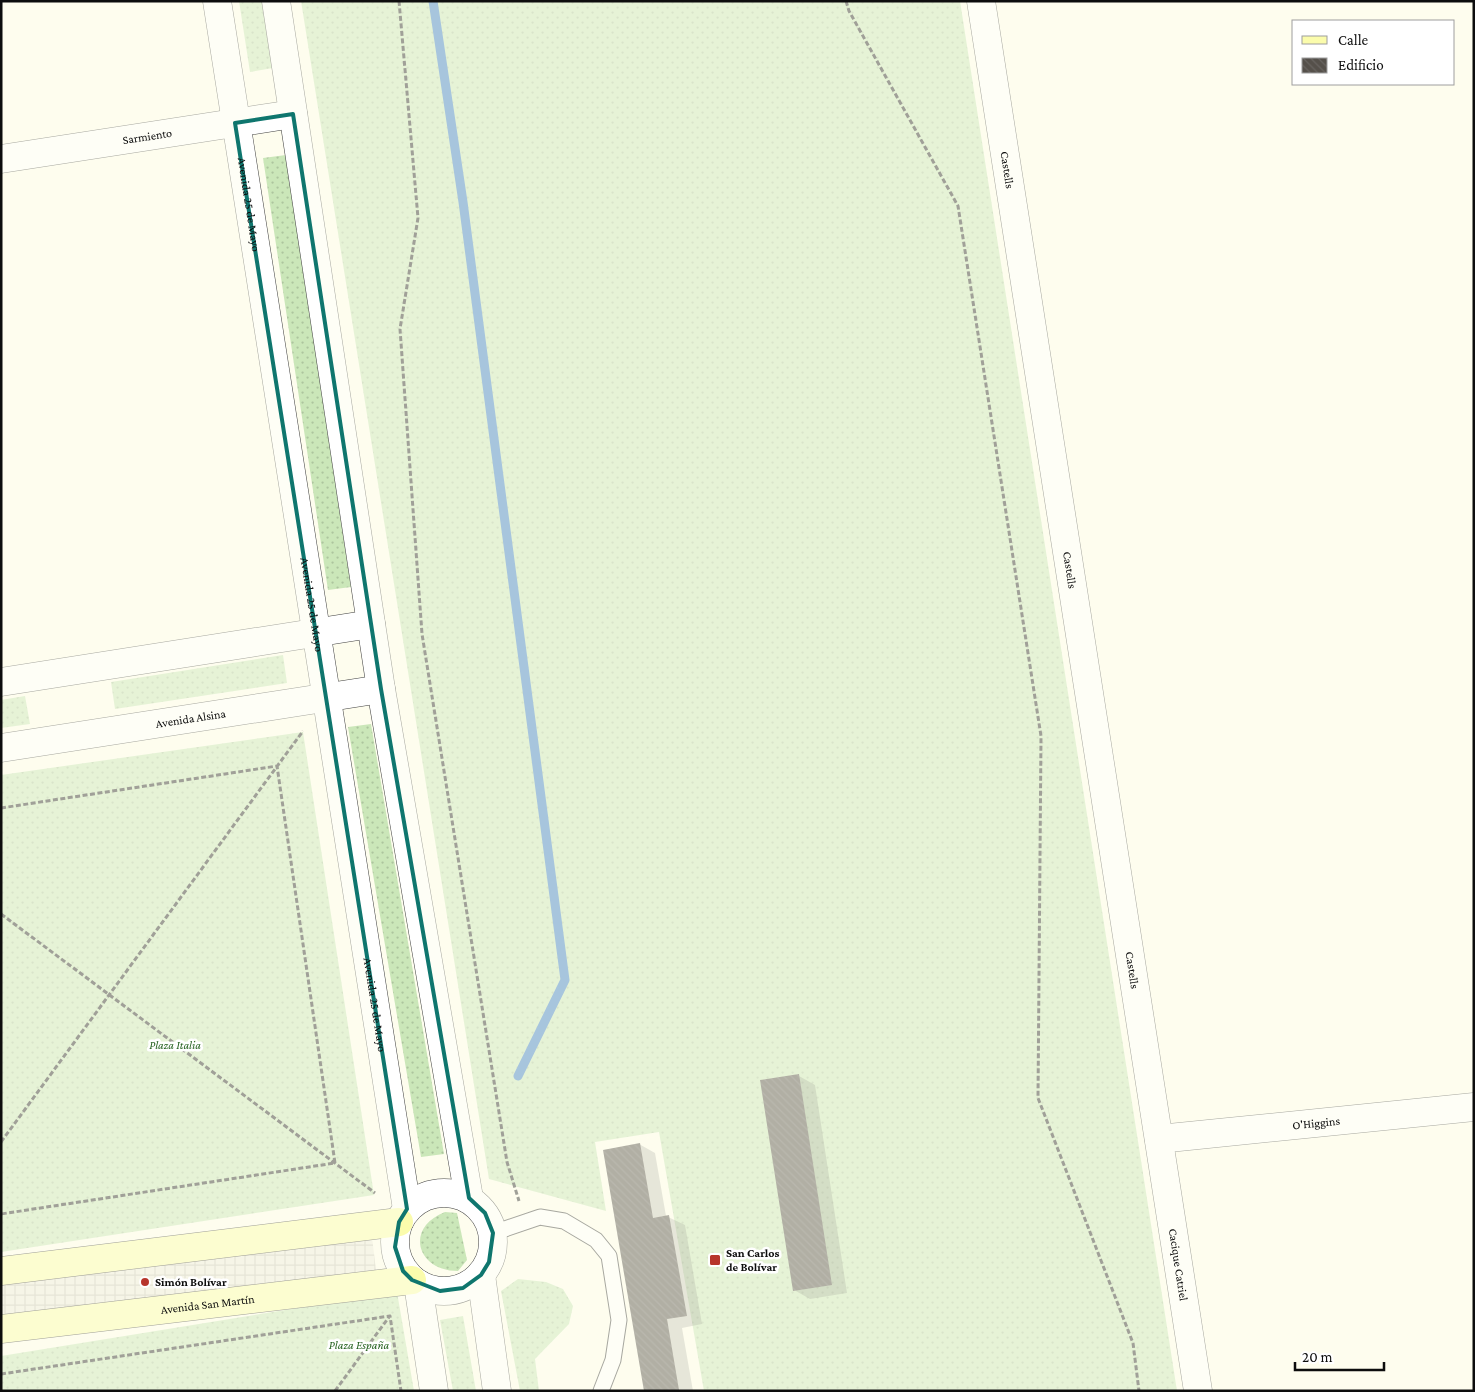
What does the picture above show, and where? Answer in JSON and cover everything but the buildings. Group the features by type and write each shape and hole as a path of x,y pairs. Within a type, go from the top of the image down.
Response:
{"main road":[{"path":"1,1271 403,1215"},
{"name":"Avenida San Martín","path":"1,1329 415,1282"}],"street":[{"name":"Avenida 25 de Mayo","path":"217,1 328,697 403,1215"},
{"path":"276,1 381,689 469,1198"},
{"name":"Castells","path":"981,1 1159,1139"},
{"name":"Sarmiento","path":"1,159 293,114"},
{"path":"1,682 371,624"},
{"name":"Avenida Alsina","path":"1,748 381,689"},
{"name":"O'Higgins","path":"1159,1139 1474,1106"},
{"name":"Cacique Catriel","path":"1159,1139 1198,1391"},
{"path":"447,1192 469,1198 485,1213 493,1233 492,1255 481,1275 463,1288 440,1292 415,1282 403,1271 395,1247 403,1215 425,1196 447,1192"},
{"path":"481,1275 497,1391"},
{"path":"415,1282 434,1391"}],"lane":[{"path":"493,1233 540,1217 564,1221 596,1240 609,1256 619,1320 613,1360 601,1391"}],"path":[{"path":"399,1 418,218 400,329 422,634 507,1162 525,1222"},
{"path":"846,1 849,11 958,206 1041,736 1038,1098 1133,1343 1139,1391"},
{"path":"1,1142 328,697"},
{"path":"1,808 277,766"},
{"path":"277,766 335,1163"},
{"path":"1,914 403,1215"},
{"path":"1,1214 335,1163"},
{"path":"334,1391 415,1282"},
{"path":"1,1374 390,1316"},
{"path":"390,1316 401,1391"}],"highlighted area":[{"path":"293,114 381,689 469,1198 485,1213 493,1233 489,1262 481,1275 463,1288 440,1291 412,1280 403,1271 395,1247 399,1222 407,1209 235,123"}],"green space":[{"path":"239,1 263,1 273,68 250,72"},
{"path":"301,1 960,1 1177,1391 704,1391 659,1132 595,1142 606,1211 489,1179"},
{"path":"286,155 351,587 328,590 263,158"},
{"path":"283,655 287,683 115,709 111,682"},
{"path":"25,696 30,724 1,728 1,700"},
{"path":"371,724 444,1154 421,1157 348,727"},
{"name":"Plaza Italia","path":"303,732 374,1195 1,1252 1,775"},
{"path":"445,1212 457,1213 467,1260 458,1271 444,1269 433,1264 425,1257 421,1248 420,1238 424,1228 432,1219"},
{"path":"518,1279 546,1282 563,1289 573,1306 569,1324 535,1359 539,1391 520,1391 501,1291"},
{"name":"Plaza España","path":"397,1292 414,1391 1,1391 1,1356"},
{"path":"463,1316 476,1391 453,1391 440,1320"}],"shaded area":[{"path":"372,1237 376,1270 1,1317 1,1284"}],"waterway":[{"path":"433,1 463,202 565,980 518,1076"}],"place":[{"name":"San Carlos de Bolívar","path":"715,1260"},
{"name":"Simón Bolívar","path":"145,1282"}]}
